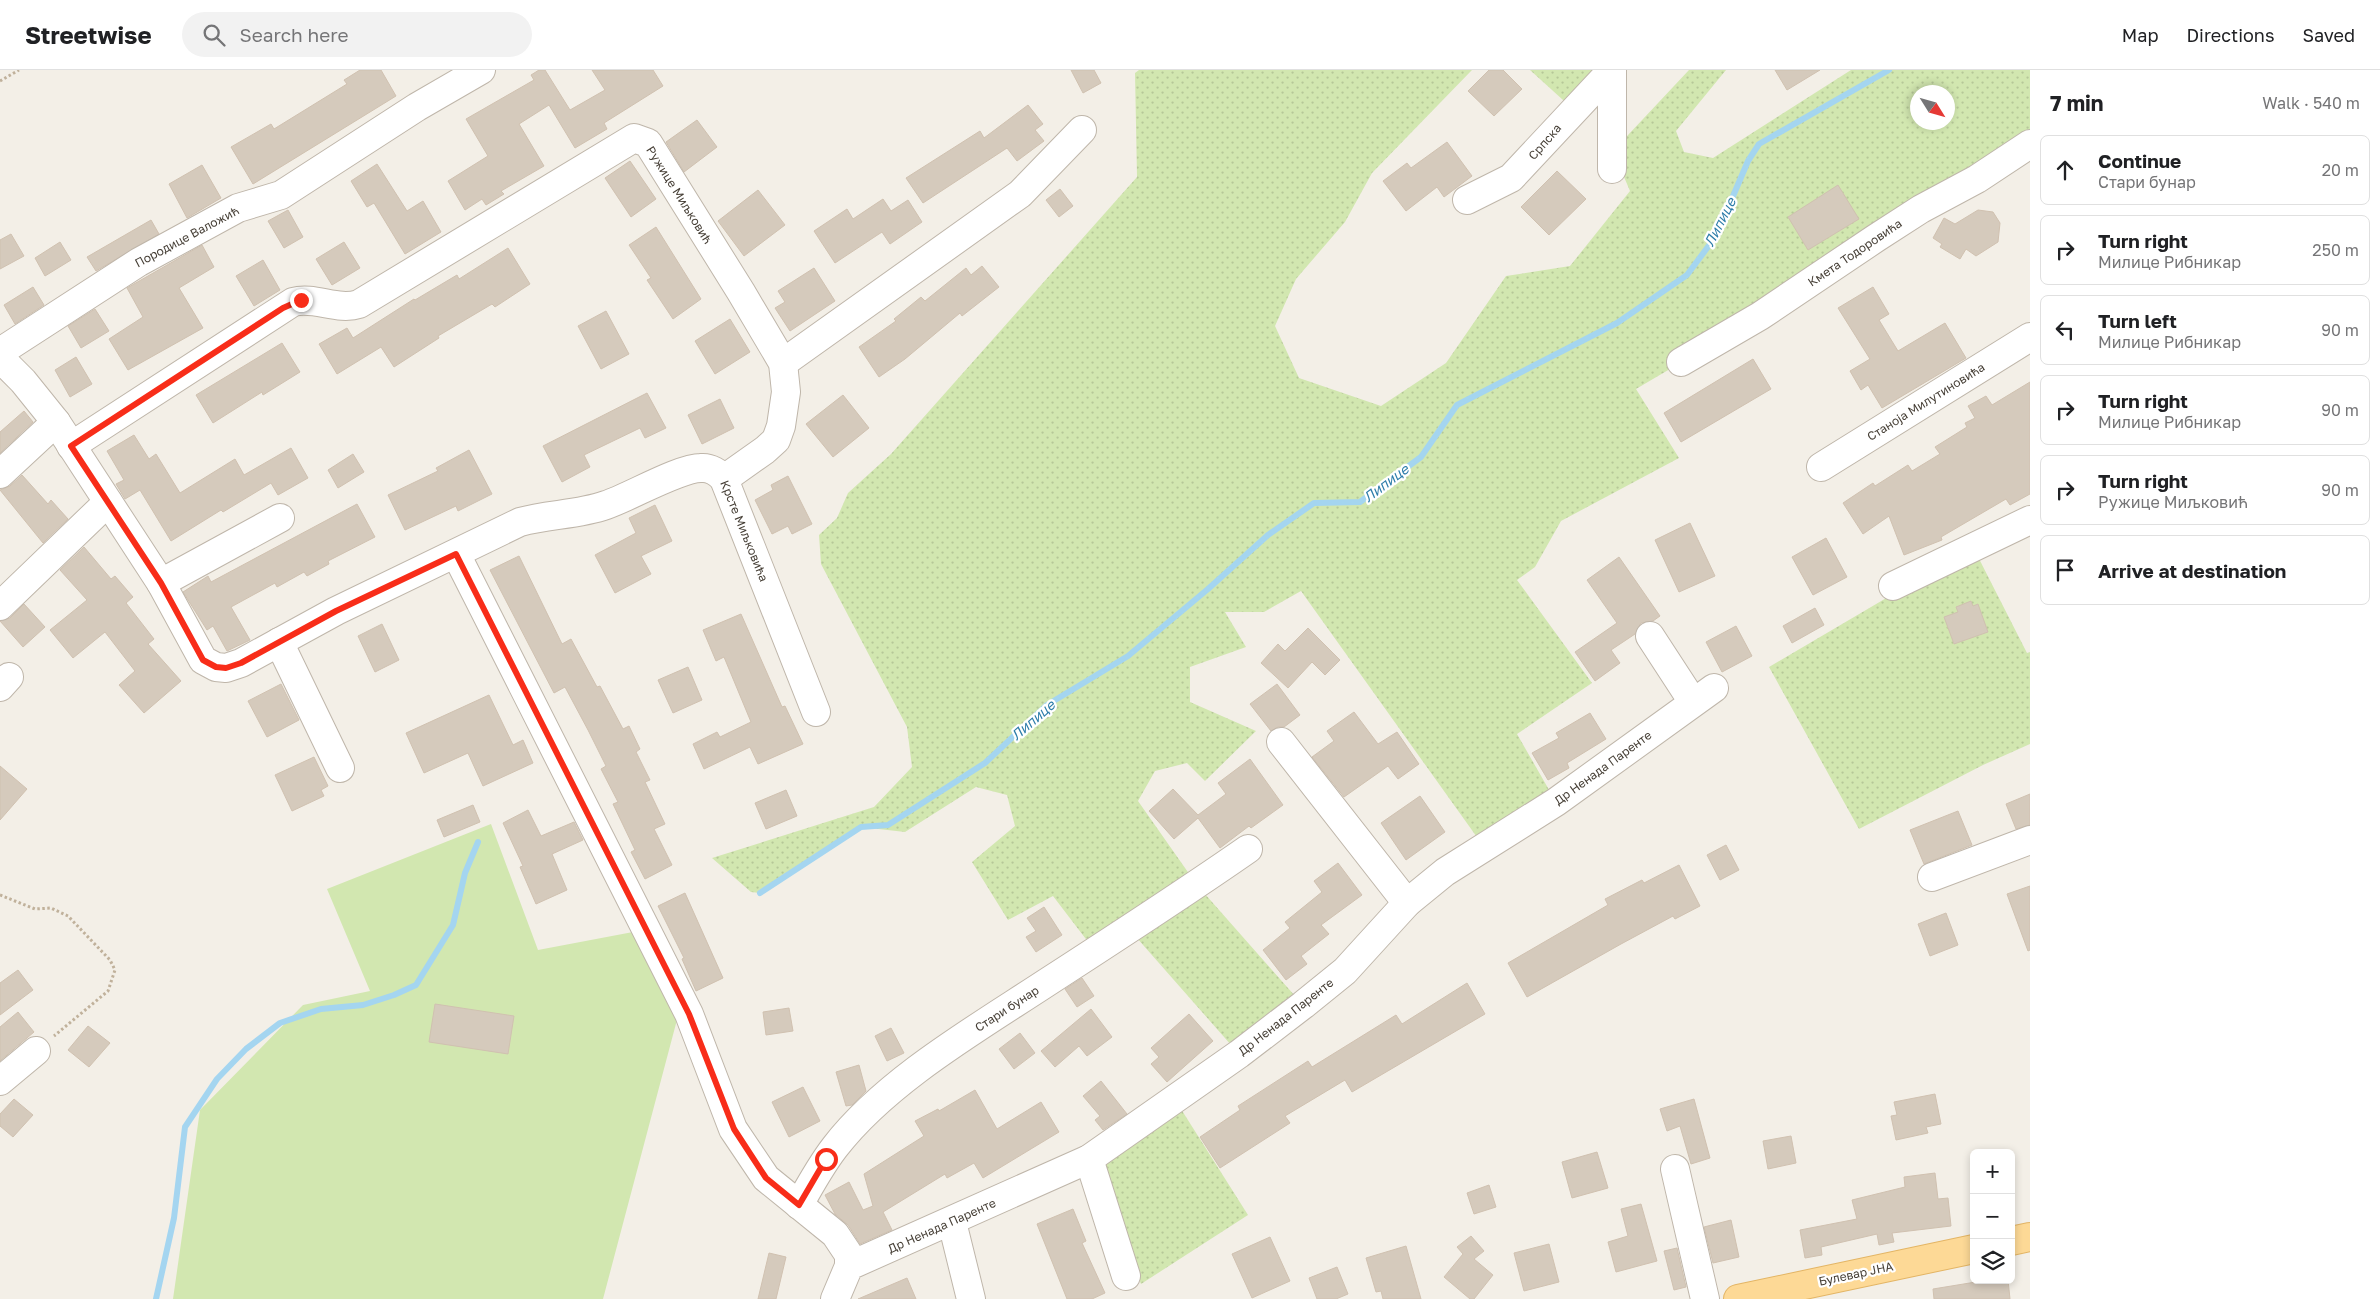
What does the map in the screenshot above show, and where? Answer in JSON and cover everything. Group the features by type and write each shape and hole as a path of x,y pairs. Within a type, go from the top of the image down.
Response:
{"main road":[{"path":"2015,1240 2030,1237"},
{"name":"Булевар ЈНА","path":"1738,1299 1970,1250"}],"street":[{"name":"Породице Валожић","path":"0,352 139,262 232,211 281,195 417,107 481,70"},
{"path":"1612,70 1612,169"},
{"name":"Српска","path":"1467,200 1512,178 1612,70"},
{"path":"724,479 766,450 776,440 781,426 786,392 783,363 1020,194 1082,130"},
{"name":"Ружице Миљковић","path":"71,446 293,302 309,300 344,306 359,304 634,138 648,143 783,363"},
{"name":"Кмета Тодоровића","path":"1681,362 1760,316 1921,209 1977,179 2030,144"},
{"name":"Станоја Милутиновића","path":"1821,467 2030,337"},
{"name":"Крсте Миљковића","path":"0,358 23,380 56,422 161,583 203,660 216,667 226,668 241,663 336,611 520,522 537,517 586,511 606,505 694,469 710,469 724,479 816,712"},
{"path":"0,474 56,422"},
{"path":"0,606 108,502"},
{"path":"161,583 280,518"},
{"path":"1893,586 2030,520"},
{"path":"456,554 574,791 684,1005 734,1129 766,1178 835,1234 849,1255 849,1266 837,1298"},
{"name":"Др Ненада Паренте","path":"849,1266 1089,1160 1239,1054 1303,1005 1345,970 1407,903 1445,872 1556,802 1704,695 1650,636"},
{"path":"279,642 340,768"},
{"path":"1281,742 1407,903"},
{"path":"1932,877 2030,840"},
{"name":"Стари бунар","path":"799,1205 815,1176 836,1146 883,1099 936,1056 1248,849"},
{"path":"0,1081 36,1051"},
{"path":"1089,1160 1126,1276"},
{"path":"1675,1169 1705,1299"},
{"path":"952,1222 970,1299"}],"path":[{"path":"0,81 19,70"},
{"path":"0,895 35,909 51,908 68,916 110,960 115,970 108,991 36,1051"}],"green space":[{"path":"1139,70 1472,70 1372,173 1345,222 1296,279 1275,326 1299,378 1381,406 1446,363 1506,276 1570,266 1630,191 1613,151 1689,70 1726,70 1676,131 1684,152 1713,158 1851,70 2030,70 2030,144 1760,316 1636,389 1679,458 1561,521 1535,567 1517,580 1592,683 1517,734 1556,802 1484,847 1301,591 1264,612 1225,612 1246,647 1190,667 1190,702 1256,731 1205,781 1187,763 1155,771 1138,801 1197,885 1303,1005 1239,1054 1129,929 1095,951 1053,896 1008,920 972,862 1015,826 1007,795 976,787 905,832 861,827 760,893 751,892 712,858 874,807 912,767 907,727 821,564 819,535 837,518 848,493 891,454 1137,177 1135,73"},
{"path":"1530,70 1612,70 1574,110"},
{"path":"1973,547 2027,653 2030,652 2030,744 1983,765 1859,829 1769,667"},
{"path":"491,824 538,950 633,932 678,1016 603,1299 173,1299 200,1110 303,1005 370,991 327,889"},
{"path":"1174,1098 1248,1215 1141,1284 1089,1159"}],"building":[{"path":"360,70 381,70 396,96 253,184 231,147 271,124 274,129 347,84 344,80"},
{"path":"539,70 545,70 570,110 605,90 592,70 653,70 663,86 604,123 607,129 575,148 549,105 519,124 544,166 501,191 504,194 486,205 482,199 465,210 448,181 488,156 466,119 534,80 531,75"},
{"path":"1071,70 1094,70 1101,83 1083,93"},
{"path":"1489,70 1503,70 1522,89 1494,116 1468,91"},
{"path":"1775,70 1820,70 1787,90"},
{"path":"1028,105 1043,124 1035,130 1044,141 1017,161 1007,148 923,203 906,178 980,131 984,138"},
{"path":"697,120 717,147 684,172 666,142"},
{"path":"1447,142 1472,176 1444,197 1437,187 1406,211 1383,181 1407,163 1411,168"},
{"path":"630,161 656,199 631,217 605,178"},
{"path":"377,164 407,211 423,201 441,232 405,254 374,203 367,207 351,181"},
{"path":"202,165 221,198 187,218 169,184"},
{"path":"1557,171 1586,199 1549,235 1521,207"},
{"path":"1838,185 1859,219 1808,250 1788,217"},
{"path":"1060,189 1073,206 1059,217 1046,200"},
{"path":"758,190 785,225 744,256 718,221"},
{"path":"883,199 891,211 908,200 922,222 890,244 882,232 835,263 814,231 847,209 853,219"},
{"path":"288,210 303,237 284,248 268,221"},
{"path":"1978,210 1993,212 2000,223 1998,242 1976,256 1966,249 1960,259 1940,247 1942,244 1933,238 1944,218 1955,224"},
{"path":"151,220 159,234 96,271 87,257"},
{"path":"656,227 701,299 673,319 647,280 651,278 629,245"},
{"path":"11,234 24,256 0,269 0,240"},
{"path":"60,242 71,260 45,276 35,258"},
{"path":"344,242 360,268 332,285 316,259"},
{"path":"202,245 214,267 179,288 203,328 128,370 109,339 143,317 127,288"},
{"path":"508,248 530,284 495,307 492,304 438,336 439,338 394,367 381,347 337,374 319,344 347,328 353,338 414,299 457,275 459,279"},
{"path":"263,260 280,290 254,306 236,276"},
{"path":"982,266 999,287 962,316 960,313 905,359 879,377 859,347 896,321 894,319 921,297 925,301 966,268 971,275"},
{"path":"814,268 835,301 790,331 775,308 785,302 778,291"},
{"path":"33,287 44,305 15,324 4,305"},
{"path":"1873,287 1889,314 1879,320 1898,351 1945,323 1966,358 1882,408 1868,385 1861,390 1850,371 1870,359 1838,308"},
{"path":"95,309 109,331 81,348 68,326"},
{"path":"606,311 629,354 601,369 578,326"},
{"path":"730,319 750,352 715,374 695,341"},
{"path":"282,343 300,372 263,395 262,392 213,423 196,395"},
{"path":"76,357 92,384 70,397 55,370"},
{"path":"1753,359 1771,389 1681,442 1664,413"},
{"path":"2030,382 2030,494 2010,505 2006,499 1941,537 1942,540 1904,555 1889,516 1863,534 1843,503 1873,483 1875,486 1908,465 1912,471 1940,454 1935,447 1967,427 1965,423 1975,418 1968,406 1986,396 1992,405"},
{"path":"647,393 666,428 645,438 640,428 584,455 590,467 562,482 543,446"},
{"path":"843,395 869,428 833,457 806,424"},
{"path":"720,399 734,428 702,444 688,415"},
{"path":"24,411 33,422 0,453 0,432"},
{"path":"134,435 149,459 156,454 180,493 235,459 244,475 291,448 308,478 278,495 271,483 223,512 221,510 171,541 140,490 125,499 116,484 124,480 107,451"},
{"path":"469,450 492,494 458,511 456,506 405,530 388,495 438,471 436,468"},
{"path":"353,454 364,472 338,488 328,470"},
{"path":"22,475 48,504 51,500 68,519 43,543 0,490 10,486"},
{"path":"788,476 812,524 792,534 788,526 772,534 755,500 773,490 771,485"},
{"path":"357,504 375,537 328,561 329,564 307,576 304,572 277,587 275,583 231,607 250,640 227,651 213,626 207,630 183,592 208,576 211,582"},
{"path":"655,505 672,541 641,556 651,574 615,593 595,555 636,533 629,518"},
{"path":"1690,523 1715,576 1679,592 1655,540"},
{"path":"1826,538 1847,577 1813,595 1792,557"},
{"path":"84,547 111,579 115,576 133,597 126,603 154,639 148,644 181,681 144,713 119,685 135,671 105,632 73,658 50,630 87,600 60,570"},
{"path":"519,556 562,644 571,639 597,687 600,686 623,729 629,726 640,749 636,752 650,780 645,782 665,824 654,829 672,865 645,879 631,852 635,850 613,804 618,802 601,769 606,766 588,730 565,687 554,693 490,570"},
{"path":"1619,557 1660,616 1653,621 1641,623 1635,634 1611,650 1620,663 1595,681 1575,652 1617,623 1587,580"},
{"path":"1971,601 1973,606 1978,604 1988,632 1954,644 1944,617 1958,612 1956,607"},
{"path":"24,604 45,627 23,647 0,621 10,618"},
{"path":"1815,608 1824,625 1792,643 1783,626"},
{"path":"741,614 782,707 785,706 803,744 758,764 750,747 704,769 693,744 717,732 720,737 751,722 724,657 716,661 703,630"},
{"path":"382,624 399,660 375,672 358,636"},
{"path":"1736,626 1752,656 1722,672 1706,642"},
{"path":"1308,628 1340,660 1325,675 1312,662 1288,688 1261,663 1278,644 1285,651"},
{"path":"688,667 702,700 673,713 658,680"},
{"path":"281,684 299,720 267,737 248,701"},
{"path":"1277,684 1300,715 1284,727 1278,727 1271,731 1250,704"},
{"path":"489,695 513,745 523,740 533,763 483,786 468,753 424,773 406,733"},
{"path":"1354,712 1378,744 1397,732 1419,764 1398,779 1388,766 1344,797 1312,757 1334,741 1327,731"},
{"path":"1590,713 1606,739 1567,763 1569,768 1548,780 1532,753 1559,738 1556,733"},
{"path":"314,757 328,786 321,790 324,796 292,811 275,775"},
{"path":"1250,759 1283,805 1251,828 1249,826 1220,848 1198,818 1174,839 1149,811 1173,789 1198,815 1226,794 1218,783"},
{"path":"0,766 27,789 0,820"},
{"path":"786,790 797,816 766,829 755,803"},
{"path":"2030,794 2030,825 2016,829 2006,804"},
{"path":"1420,796 1445,832 1406,860 1381,823"},
{"path":"473,805 480,822 444,837 437,820"},
{"path":"528,810 541,836 574,822 583,840 552,854 567,890 536,904 520,867 523,866 503,823"},
{"path":"1958,811 1972,845 1924,864 1910,830"},
{"path":"1726,845 1739,870 1720,880 1707,855"},
{"path":"1338,863 1362,895 1321,925 1329,934 1301,956 1307,964 1286,980 1263,950 1290,928 1285,922 1322,892 1314,881"},
{"path":"1679,865 1700,906 1675,919 1673,916 1527,997 1508,963 1608,905 1605,899 1642,880 1644,883"},
{"path":"2030,886 2030,950 2028,951 2007,894"},
{"path":"685,893 723,978 696,991 682,959 684,958 658,906"},
{"path":"1044,907 1062,935 1036,952 1026,937 1036,931 1027,918"},
{"path":"1946,913 1958,945 1930,956 1918,924"},
{"path":"18,970 33,990 0,1015 0,983"},
{"path":"1082,978 1094,996 1077,1007 1065,989"},
{"path":"1467,983 1485,1014 1352,1092 1345,1080 1285,1116 1290,1123 1220,1168 1200,1137 1240,1110 1238,1106 1308,1061 1312,1067 1396,1015 1402,1024"},
{"path":"435,1004 514,1016 508,1054 429,1042"},
{"path":"789,1008 793,1031 766,1035 763,1012"},
{"path":"1091,1009 1112,1037 1087,1056 1079,1046 1055,1067 1041,1051"},
{"path":"18,1012 34,1032 0,1061 0,1027"},
{"path":"1189,1014 1213,1041 1167,1082 1151,1064 1159,1057 1151,1048"},
{"path":"88,1026 110,1043 89,1067 68,1050"},
{"path":"891,1028 904,1053 887,1061 875,1036"},
{"path":"1020,1033 1035,1053 1014,1069 999,1049"},
{"path":"859,1065 866,1091 852,1105 846,1106 836,1072"},
{"path":"1101,1081 1127,1114 1103,1130 1095,1120 1100,1116 1083,1096"},
{"path":"803,1087 820,1121 789,1137 772,1102"},
{"path":"975,1090 997,1129 1041,1102 1059,1132 983,1178 974,1163 947,1178 945,1174 883,1212 892,1230 860,1244 848,1225 835,1214 825,1195 849,1182 863,1210 873,1206 864,1174 924,1136 915,1121 938,1109 939,1111"},
{"path":"1935,1094 1941,1124 1926,1127 1928,1133 1896,1140 1891,1116 1897,1115 1894,1102"},
{"path":"14,1099 33,1115 13,1137 0,1126 0,1114"},
{"path":"1694,1099 1710,1158 1691,1164 1680,1126 1667,1131 1660,1109"},
{"path":"1791,1136 1796,1163 1768,1169 1763,1141"},
{"path":"1597,1152 1608,1188 1572,1198 1562,1162"},
{"path":"1935,1173 1938,1199 1948,1198 1951,1226 1892,1233 1894,1242 1879,1245 1877,1234 1821,1247 1822,1255 1805,1258 1800,1230 1857,1219 1852,1200 1905,1187 1904,1177"},
{"path":"1489,1185 1496,1207 1474,1214 1467,1193"},
{"path":"1641,1204 1657,1261 1616,1272 1608,1242 1628,1236 1621,1209"},
{"path":"1073,1209 1086,1241 1082,1243 1105,1293 1092,1299 1067,1299 1037,1224"},
{"path":"1731,1220 1739,1257 1713,1263 1704,1227"},
{"path":"1471,1236 1484,1251 1474,1259 1493,1275 1474,1299 1470,1299 1444,1277 1463,1254 1457,1247"},
{"path":"1270,1237 1290,1281 1252,1298 1232,1254"},
{"path":"1549,1244 1559,1282 1524,1291 1514,1253"},
{"path":"1406,1246 1421,1299 1383,1299 1381,1291 1376,1292 1366,1258"},
{"path":"1677,1248 1686,1287 1674,1290 1664,1251"},
{"path":"769,1253 786,1257 776,1299 758,1299"},
{"path":"1337,1267 1348,1294 1336,1299 1317,1299 1309,1278"},
{"path":"907,1278 916,1299 858,1299"},
{"path":"1970,1283 2008,1284 2010,1299 1934,1299 1933,1289"}],"waterway":[{"name":"Липице","path":"760,893 861,827 888,825 985,763 1047,705 1128,656 1208,589 1268,535 1314,503 1360,502 1421,457 1457,405 1617,323 1687,275 1716,236 1748,161 1759,144 1889,70"},
{"path":"156,1299 174,1218 185,1127 217,1079 246,1049 280,1023 321,1009 363,1005 394,995 416,985 453,925 465,873 478,842"}],"route":[{"path":"301,300 283,308 71,446 161,583 203,660 216,667 226,668 241,663 336,611 456,554 574,791 689,1014 734,1129 755,1165 766,1178 799,1205 826,1159"}]}
